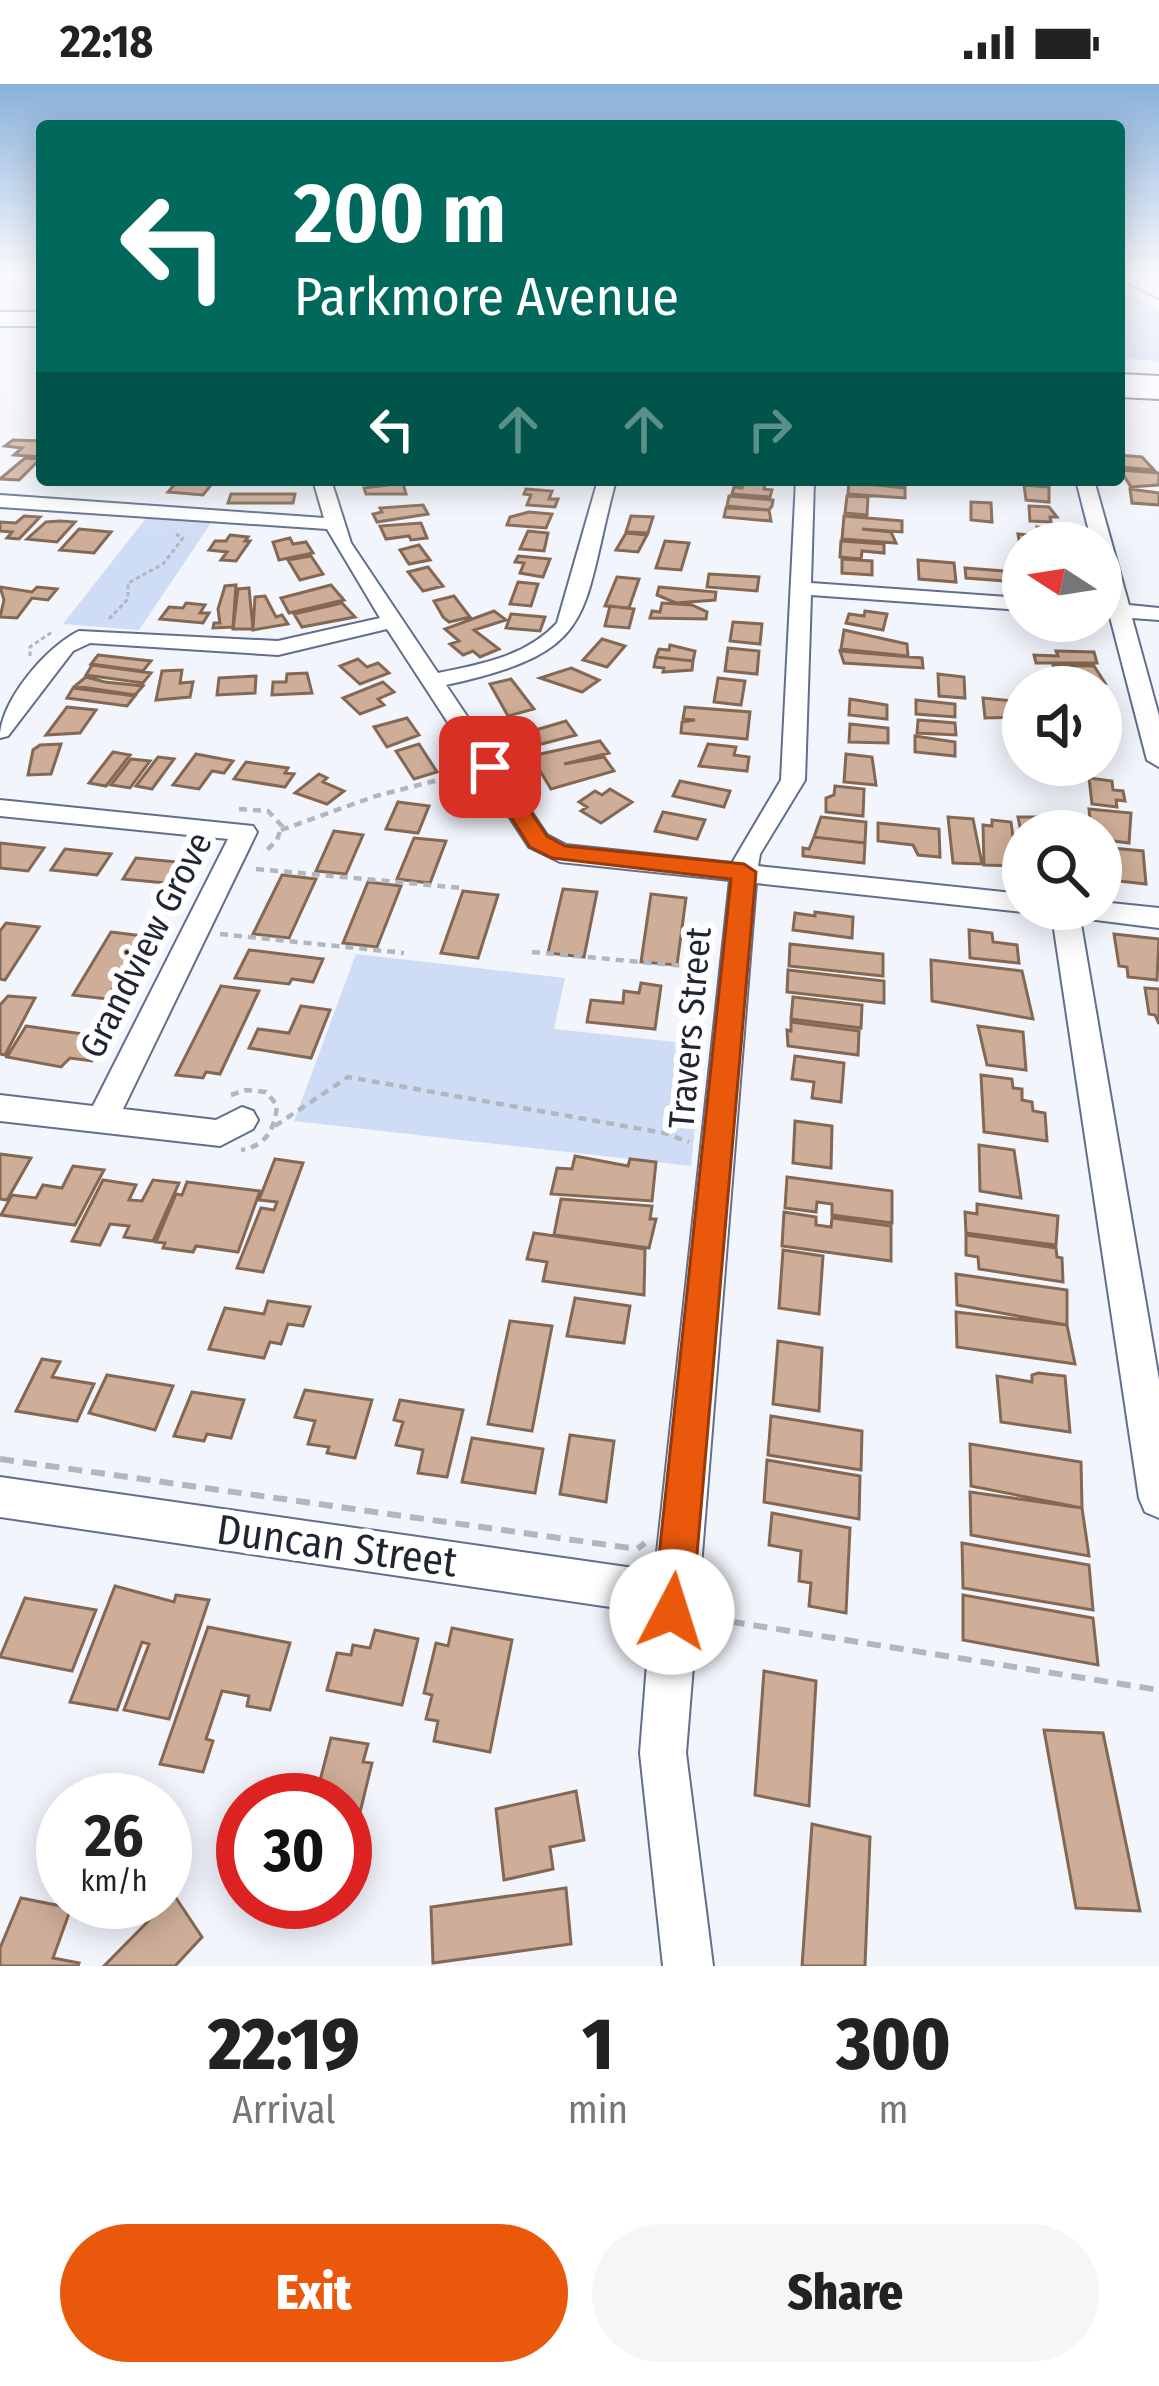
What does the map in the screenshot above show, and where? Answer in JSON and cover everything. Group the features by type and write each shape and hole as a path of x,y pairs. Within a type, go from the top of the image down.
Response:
{"main road":[{"path":"1125,369 1159,371"},
{"path":"1125,382 1159,384"}],"street":[{"path":"1125,392 1159,394"},
{"path":"36,504 52,486"},
{"path":"324,486 333,524 538,842 560,853 1002,901"},
{"path":"433,681 520,660 554,643 567,625 605,486"},
{"name":"Travers Street","path":"688,1966 663,1753 673,1604 744,872 747,854 793,780 805,486"},
{"path":"1086,486 1093,522"},
{"path":"0,501 333,524"},
{"path":"801,588 1002,602"},
{"path":"1122,612 1159,614"},
{"path":"0,731 65,646 87,636 278,648 393,621"},
{"path":"1122,642 1154,726 1159,760"},
{"name":"Grandview Grove","path":"0,808 244,832 102,1120"},
{"path":"1122,914 1159,918"},
{"path":"1068,930 1159,1498"},
{"path":"0,1108 220,1133 242,1120"},
{"name":"Duncan Street","path":"0,1497 673,1604"}],"path":[{"path":"100,627 128,599 128,583 164,564 183,538 174,528"},
{"path":"281,830 376,796 469,772 465,766"},
{"path":"250,868 462,888"},
{"path":"214,934 404,953"},
{"path":"706,982 709,949"},
{"path":"532,952 707,968"},
{"path":"275,1126 348,1077 664,1132 691,1143"},
{"path":"0,1459 637,1550 644,1545 647,1532"},
{"path":"673,1604 1159,1690"}],"shaded area":[{"path":"147,517 211,523 139,630 63,624"},
{"path":"356,954 565,978 554,1029 704,1045 691,1166 294,1121"}],"building":[{"path":"13,440 36,441 36,457 14,455 22,448 5,446"},
{"path":"1125,456 1142,457 1154,470 1125,467"},
{"path":"25,458 36,459 19,480 0,479"},
{"path":"1125,470 1159,473 1159,485 1131,487"},
{"path":"173,486 210,486 203,495 168,492"},
{"path":"404,486 406,494 366,494 364,488"},
{"path":"849,486 905,488 905,498 848,494"},
{"path":"1024,486 1049,487 1049,502 1026,500"},
{"path":"734,487 772,490 770,497 732,494"},
{"path":"526,489 552,491 549,499 558,499 555,507 527,505 531,495 524,494"},
{"path":"1130,489 1159,493 1159,505 1132,503"},
{"path":"231,494 295,494 293,503 228,503"},
{"path":"729,496 773,500 769,510 727,506"},
{"path":"847,496 868,497 867,515 845,513"},
{"path":"971,502 991,503 992,522 971,520"},
{"path":"423,505 428,514 377,522 373,514 382,512 380,508"},
{"path":"1029,506 1049,507 1057,517 1050,517 1051,522 1030,521"},
{"path":"726,508 769,510 771,521 724,517"},
{"path":"529,512 552,514 546,528 507,525 510,517"},
{"path":"24,516 40,517 19,539 7,538 12,532 0,531 0,522 16,523"},
{"path":"631,516 653,517 648,533 626,532"},
{"path":"844,516 902,521 902,532 862,529 891,532 896,543 842,539"},
{"path":"46,522 75,522 57,542 27,539"},
{"path":"421,523 427,538 411,540 409,536 386,539 380,526"},
{"path":"79,529 111,532 94,553 60,550"},
{"path":"528,531 548,533 544,551 520,549"},
{"path":"626,533 647,535 638,552 616,550"},
{"path":"230,535 250,541 236,561 221,560 227,552 209,550 215,541 226,541"},
{"path":"290,538 293,544 306,542 313,553 279,560 273,542"},
{"path":"665,541 689,543 681,570 656,568"},
{"path":"841,541 884,544 884,553 862,551 861,559 840,557"},
{"path":"419,545 430,560 409,564 400,550"},
{"path":"311,556 323,574 300,580 288,560"},
{"path":"518,556 550,559 543,577 520,573 524,563 515,562"},
{"path":"842,559 872,561 872,575 842,573"},
{"path":"918,560 954,563 956,582 919,579"},
{"path":"428,567 443,586 423,591 408,572"},
{"path":"965,568 1002,571 1002,581 966,578"},
{"path":"709,574 759,577 757,591 707,587"},
{"path":"617,577 639,579 629,608 605,606"},
{"path":"518,582 538,584 531,606 510,604"},
{"path":"236,585 233,627 213,628 220,623 218,609 225,586"},
{"path":"331,585 344,600 289,613 281,598"},
{"path":"0,587 32,592 37,587 57,589 48,600 32,598 17,618 0,617 4,600"},
{"path":"659,587 716,592 715,600 676,603 657,595"},
{"path":"249,588 253,629 233,629 238,589"},
{"path":"265,596 276,617 282,615 288,624 253,630 255,597"},
{"path":"454,596 470,617 449,622 434,601"},
{"path":"186,603 205,605 200,613 209,613 203,623 160,619 169,607 183,608"},
{"path":"342,603 355,617 302,627 294,614"},
{"path":"662,603 692,605 707,612 706,619 650,618 652,611 660,612"},
{"path":"610,606 634,609 629,628 605,626"},
{"path":"494,611 506,620 474,630 499,649 480,657 473,651 463,655 450,644 459,641 445,629"},
{"path":"865,611 887,614 883,630 846,623 849,614 864,616"},
{"path":"511,614 545,617 540,631 506,628"},
{"path":"733,622 762,624 760,644 730,641"},
{"path":"844,630 907,644 908,656 841,649"},
{"path":"602,639 625,646 607,667 583,660"},
{"path":"670,645 695,651 693,661 656,657 659,649 669,650"},
{"path":"728,648 759,651 757,674 725,671"},
{"path":"840,651 922,658 923,668 844,663"},
{"path":"1056,651 1094,652 1097,663 1036,663 1034,655 1058,656"},
{"path":"98,655 151,661 143,671 91,664"},
{"path":"656,657 693,661 692,670 663,672 664,668 654,667"},
{"path":"358,659 367,667 378,663 389,673 360,684 340,666"},
{"path":"92,665 151,673 143,683 86,675"},
{"path":"571,668 599,680 582,692 540,678"},
{"path":"182,670 180,683 193,682 190,697 156,700 162,671"},
{"path":"307,673 312,693 272,695 273,682 286,682 287,674"},
{"path":"938,674 964,677 965,698 939,696"},
{"path":"256,676 255,693 217,695 219,678"},
{"path":"86,677 143,686 135,695 75,686"},
{"path":"718,678 745,681 741,705 714,702"},
{"path":"511,679 534,709 508,716 490,684"},
{"path":"383,682 394,692 378,699 384,705 360,714 343,698"},
{"path":"73,688 135,696 127,706 67,698"},
{"path":"983,698 1002,700 1002,718 985,718"},
{"path":"850,699 887,705 887,719 849,715"},
{"path":"916,700 955,704 955,717 916,714"},
{"path":"67,707 96,710 80,733 46,735"},
{"path":"685,707 750,712 747,739 681,733 682,722 695,720 683,719"},
{"path":"407,718 419,735 387,747 374,727"},
{"path":"918,720 955,723 956,735 917,733"},
{"path":"566,721 576,735 530,747 522,734"},
{"path":"850,724 888,728 888,743 849,742"},
{"path":"915,736 955,742 955,756 915,752"},
{"path":"600,741 609,753 564,764 604,757 614,771 551,789 531,756"},
{"path":"61,744 51,774 28,775 33,750"},
{"path":"419,744 437,772 414,779 396,751"},
{"path":"708,744 736,747 734,755 749,757 747,771 699,766"},
{"path":"113,752 130,755 106,786 89,783"},
{"path":"196,754 233,761 224,773 212,771 199,789 173,785"},
{"path":"846,754 872,757 876,785 844,782"},
{"path":"158,757 174,759 152,789 136,786"},
{"path":"131,759 150,761 130,788 111,785"},
{"path":"246,762 288,768 285,773 294,774 285,787 234,779"},
{"path":"319,774 327,778 323,782 344,791 327,804 295,793"},
{"path":"680,781 730,791 724,807 673,796"},
{"path":"835,786 864,789 863,816 826,812 826,798 834,795"},
{"path":"1090,786 1123,791 1125,801 1116,800 1117,807 1092,804"},
{"path":"610,789 632,802 601,823 581,811 587,807 579,802 595,791 602,795"},
{"path":"398,802 429,806 418,833 386,829"},
{"path":"663,812 705,820 697,839 655,831"},
{"path":"1122,812 1131,813 1129,843 1122,842"},
{"path":"821,817 866,822 865,843 814,837"},
{"path":"948,817 973,819 982,864 953,863"},
{"path":"992,820 1002,821 1002,866 984,865 983,825 992,826"},
{"path":"878,823 939,829 940,857 918,855 913,845 878,841"},
{"path":"334,831 363,835 346,874 316,871"},
{"path":"814,837 865,843 864,863 803,856 803,848 809,849"},
{"path":"414,838 446,841 430,883 397,879"},
{"path":"0,843 44,848 28,871 0,868"},
{"path":"65,849 111,854 97,875 51,870"},
{"path":"1122,849 1143,851 1146,884 1122,881"},
{"path":"136,858 187,863 176,884 123,879"},
{"path":"282,875 316,879 289,938 253,934"},
{"path":"368,882 401,886 377,947 343,943"},
{"path":"563,889 597,892 584,957 548,953"},
{"path":"463,891 498,895 478,958 441,953"},
{"path":"651,894 686,898 677,965 641,962"},
{"path":"815,912 853,917 852,938 793,930 795,913 815,916"},
{"path":"6,923 39,927 5,980 0,979 0,931"},
{"path":"969,930 992,933 993,942 1017,945 1019,963 970,958"},
{"path":"111,932 143,936 107,999 73,995"},
{"path":"1114,934 1159,939 1157,980 1128,977 1127,967 1119,966"},
{"path":"790,944 883,954 883,976 789,966"},
{"path":"249,950 323,959 313,982 235,978"},
{"path":"931,960 1022,971 1033,1019 932,1001"},
{"path":"788,970 884,981 884,1003 787,992"},
{"path":"641,983 661,986 655,1029 587,1022 591,1000 623,1003 624,991 639,993"},
{"path":"221,986 259,991 220,1074 206,1072 203,1078 176,1075"},
{"path":"1145,988 1159,989 1159,1024 1149,1014"},
{"path":"8,996 35,998 5,1055 0,1054 0,1005"},
{"path":"793,997 862,1005 861,1028 791,1019"},
{"path":"301,1006 330,1010 311,1058 249,1048 258,1029 289,1033"},
{"path":"791,1022 859,1031 858,1055 788,1046"},
{"path":"26,1026 105,1040 92,1061 70,1058 61,1067 7,1057"},
{"path":"978,1026 1023,1032 1026,1070 987,1065"},
{"path":"795,1056 844,1063 841,1102 812,1098 814,1082 792,1079"},
{"path":"981,1075 1012,1079 1013,1088 1022,1089 1022,1100 1032,1102 1033,1111 1045,1113 1047,1141 984,1132"},
{"path":"795,1121 832,1126 831,1168 793,1163"},
{"path":"979,1145 1014,1150 1021,1198 980,1191"},
{"path":"0,1154 31,1158 7,1200 0,1199"},
{"path":"575,1156 628,1166 630,1159 656,1162 652,1201 551,1194 557,1168 572,1169"},
{"path":"275,1159 303,1163 263,1272 237,1268 261,1208 274,1210 277,1202 259,1200"},
{"path":"73,1166 104,1170 75,1225 1,1215 12,1195 36,1198 43,1185 62,1188"},
{"path":"787,1177 892,1191 892,1223 832,1215 832,1204 817,1202 816,1212 785,1208"},
{"path":"103,1180 136,1185 129,1200 142,1201 153,1180 179,1183 153,1241 124,1237 129,1226 110,1224 100,1245 72,1241"},
{"path":"187,1182 260,1191 238,1252 196,1246 193,1252 163,1248 165,1243 156,1242 176,1194 182,1195"},
{"path":"561,1199 652,1206 650,1219 656,1219 649,1248 554,1235"},
{"path":"977,1204 1058,1216 1056,1245 966,1233 965,1212 977,1214"},
{"path":"784,1212 816,1217 816,1225 831,1227 832,1218 891,1226 891,1261 782,1246"},
{"path":"534,1233 645,1249 644,1295 543,1281 547,1262 527,1259"},
{"path":"966,1235 1056,1248 1057,1257 1062,1258 1063,1282 979,1269 978,1257 966,1255"},
{"path":"783,1250 823,1256 819,1314 779,1308"},
{"path":"956,1274 1067,1290 1067,1325 957,1305"},
{"path":"575,1298 630,1306 624,1343 567,1336"},
{"path":"268,1301 310,1307 303,1326 288,1324 281,1344 270,1342 264,1358 209,1349 225,1308 264,1314"},
{"path":"956,1312 1067,1325 1075,1364 957,1347"},
{"path":"510,1321 552,1326 532,1431 488,1424"},
{"path":"778,1341 822,1348 819,1411 773,1404"},
{"path":"42,1359 60,1362 52,1377 94,1384 77,1421 16,1411"},
{"path":"107,1375 173,1386 155,1430 89,1413"},
{"path":"1032,1375 1065,1376 1070,1432 1001,1422 997,1376 1032,1382"},
{"path":"305,1390 372,1400 355,1458 308,1444 315,1421 295,1417"},
{"path":"192,1392 244,1400 231,1438 207,1434 204,1441 174,1436"},
{"path":"400,1400 463,1410 447,1477 418,1473 423,1450 396,1445 403,1422 394,1420"},
{"path":"771,1416 862,1431 861,1470 768,1455"},
{"path":"570,1435 614,1441 606,1502 560,1494"},
{"path":"472,1438 543,1449 535,1493 462,1482"},
{"path":"970,1444 1081,1462 1082,1508 971,1486"},
{"path":"767,1460 860,1476 859,1519 764,1502"},
{"path":"970,1492 1082,1508 1089,1556 971,1535"},
{"path":"772,1513 850,1528 846,1613 809,1606 811,1583 799,1581 801,1551 769,1545"},
{"path":"962,1543 1089,1565 1093,1610 963,1588"},
{"path":"115,1586 174,1602 176,1595 209,1600 169,1719 124,1710 149,1644 142,1642 117,1710 70,1702"},
{"path":"963,1595 1093,1618 1098,1665 963,1640"},
{"path":"25,1598 96,1610 72,1671 0,1657"},
{"path":"208,1627 290,1643 270,1710 247,1706 249,1696 222,1691 206,1739 213,1741 203,1772 160,1764"},
{"path":"452,1628 512,1640 490,1752 434,1741 438,1721 426,1719 432,1695 424,1693 436,1643 448,1646"},
{"path":"375,1630 418,1639 402,1705 327,1690 337,1653 351,1655 353,1645 370,1648"},
{"path":"764,1671 816,1681 809,1806 755,1795"},
{"path":"1044,1730 1103,1733 1140,1911 1076,1908"},
{"path":"331,1738 368,1744 363,1762 372,1763 370,1773 322,1773"},
{"path":"576,1791 584,1840 550,1847 553,1869 504,1880 496,1809"},
{"path":"812,1824 870,1837 865,1966 802,1966"},
{"path":"566,1888 571,1944 433,1963 431,1907"},
{"path":"21,1898 36,1901 36,1929 63,1929 53,1958 79,1963 0,1966 0,1948"},
{"path":"192,1922 202,1937 175,1966 104,1966 140,1929 192,1929"}],"route":[{"path":"490,767 538,842 560,853 744,872 672,1612"}]}
